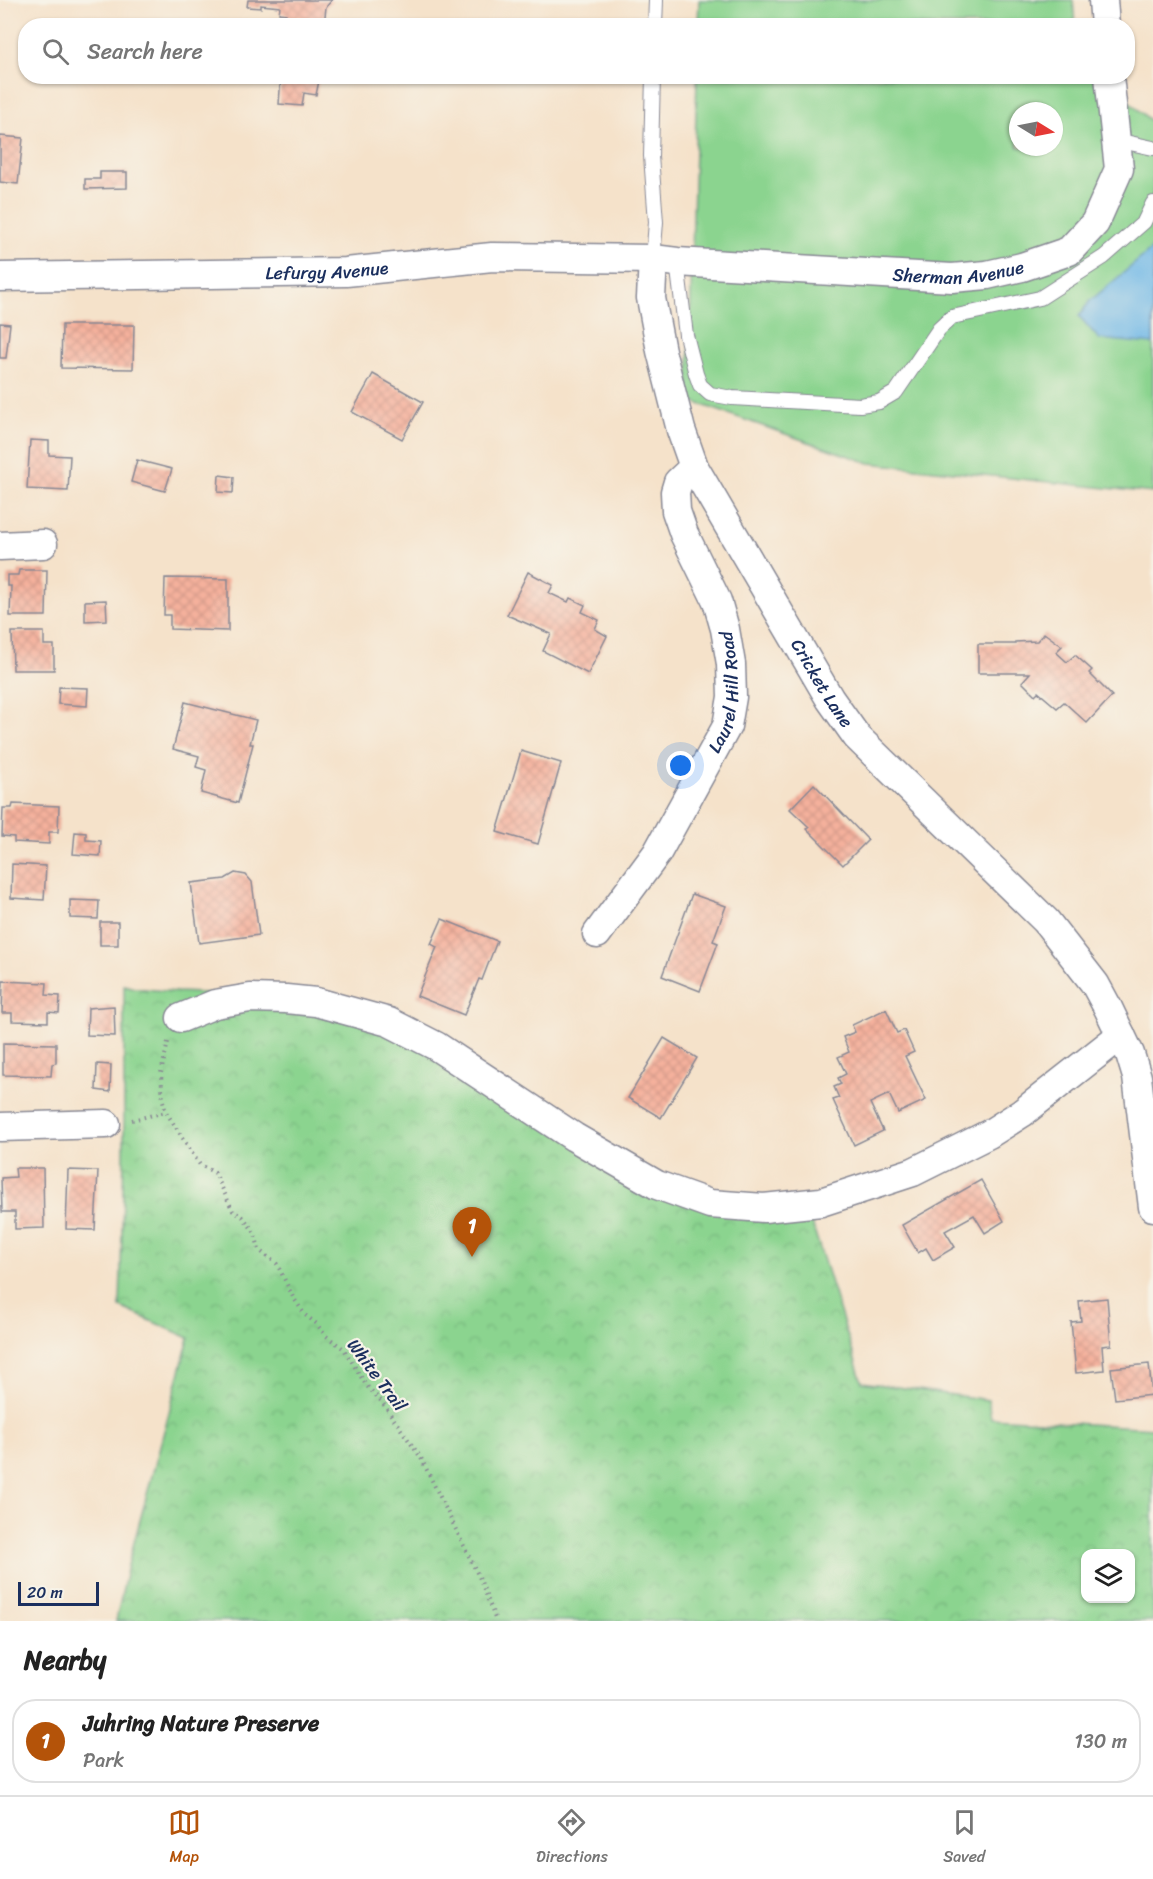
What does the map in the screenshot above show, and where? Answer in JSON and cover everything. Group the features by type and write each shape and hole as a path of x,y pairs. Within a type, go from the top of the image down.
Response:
{"street":[{"path":"1103,0 1104,18"},
{"name":"Sherman Avenue","path":"665,261 952,278 987,275 1022,267 1069,251 1095,223 1119,169 1110,84"},
{"name":"Lefurgy Avenue","path":"0,277 346,272 492,257 665,261"},
{"name":"Cricket Lane","path":"665,261 651,298 661,351 681,430 694,466 830,699 857,737 1046,921 1095,984 1130,1054 1137,1077 1153,1207"},
{"name":"Laurel Hill Road","path":"597,934 657,853 727,726 732,697 725,629 717,601 684,534 676,511 675,492 678,482 694,466"},
{"path":"0,546 43,544"},
{"path":"182,1018 215,1004 250,998 316,1002 389,1022 436,1046 574,1137 657,1185 710,1204 764,1208 821,1202 913,1172 989,1134 1022,1113 1121,1035"},
{"path":"0,1127 106,1124"}],"lane":[{"path":"656,0 656,18"},
{"path":"653,84 651,156 656,222 696,374 700,385 710,394 732,398 860,405 879,402 896,392 939,329 952,317 1040,298 1104,257 1144,222 1153,203"},
{"path":"1116,140 1153,148"}],"path":[{"name":"White Trail","path":"182,1018 169,1036 161,1073 166,1112 200,1165 214,1173 232,1211 243,1217 255,1233 260,1250 277,1264 292,1297 305,1315 317,1324 325,1335 344,1349 366,1385 382,1402 421,1458 480,1579 496,1621"},
{"path":"106,1124 166,1112"}],"green space":[{"path":"699,0 1073,0 1074,18 698,18"},
{"path":"697,84 1109,84 1153,123 1153,493 869,463 688,400"},
{"path":"124,985 176,992 256,995 353,1007 657,1185 806,1204 862,1382 988,1400 991,1418 1153,1428 1153,1621 116,1621 128,1565 189,1338 120,1307 124,1154"}],"water":[{"path":"1153,248 1153,344 1099,339 1079,316 1090,301"}],"building":[{"path":"248,0 332,0 326,7 325,18 286,18 286,14 279,13 280,7 261,5 261,8 247,7"},
{"path":"280,84 318,84 316,95 304,93 302,106 279,104"},
{"path":"0,136 23,138 18,184 0,182"},
{"path":"100,172 127,172 127,188 85,189 85,179 100,179"},
{"path":"0,323 10,324 6,358 0,358"},
{"path":"62,325 134,325 133,369 61,368"},
{"path":"373,374 423,402 402,439 352,412"},
{"path":"30,440 49,441 49,455 70,456 68,491 27,489"},
{"path":"137,460 172,469 165,491 131,482"},
{"path":"219,475 234,477 233,493 218,492"},
{"path":"19,570 47,570 46,616 10,616 11,586 7,586 7,575 18,575"},
{"path":"528,572 553,585 549,593 568,602 570,598 585,605 582,612 599,620 595,629 607,636 588,674 543,651 551,634 507,615"},
{"path":"165,578 228,579 228,631 170,629 170,615 164,615"},
{"path":"106,600 107,620 85,621 85,601"},
{"path":"12,632 44,632 44,645 54,645 54,670 13,670"},
{"path":"1044,633 1062,646 1056,652 1067,662 1075,655 1092,670 1089,673 1112,696 1087,723 1064,702 1057,708 1038,692 1035,695 1022,682 1030,673 978,673 978,644 1015,644 1015,642 1037,641"},
{"path":"59,687 88,688 87,706 58,704"},
{"path":"185,702 256,720 250,744 253,744 238,803 201,793 206,770 196,767 199,756 173,749"},
{"path":"521,751 561,763 538,844 497,832"},
{"path":"814,784 868,840 843,865 790,809"},
{"path":"13,804 59,806 58,832 49,832 49,844 14,842 14,837 2,836 3,808 12,808"},
{"path":"75,832 86,833 86,840 101,841 100,856 73,854"},
{"path":"12,864 46,866 44,900 11,898"},
{"path":"235,873 246,875 252,882 259,935 199,943 191,883 225,879"},
{"path":"692,894 726,906 713,941 718,943 700,991 662,976"},
{"path":"70,900 99,901 98,919 70,918"},
{"path":"442,919 497,941 482,980 479,979 464,1015 417,996 437,947 431,944"},
{"path":"100,922 118,922 118,945 100,945"},
{"path":"3,981 47,983 46,995 60,996 59,1013 48,1012 48,1022 12,1021 12,1013 2,1013"},
{"path":"114,1006 115,1036 87,1035 88,1008"},
{"path":"886,1009 897,1033 904,1030 914,1052 905,1056 926,1100 898,1113 889,1094 870,1103 883,1131 854,1145 833,1100 839,1098 834,1087 841,1084 838,1078 846,1074 838,1057 849,1052 843,1037 855,1032 852,1025"},
{"path":"664,1038 697,1058 661,1118 628,1098"},
{"path":"3,1043 56,1044 56,1063 52,1064 51,1076 3,1075"},
{"path":"97,1064 111,1065 110,1092 96,1090"},
{"path":"15,1168 43,1168 44,1228 15,1229 15,1212 2,1212 1,1178 16,1177"},
{"path":"68,1170 98,1171 95,1230 66,1229"},
{"path":"981,1180 1004,1221 985,1233 974,1215 945,1231 955,1247 933,1260 926,1248 918,1253 902,1225"},
{"path":"1107,1298 1111,1345 1102,1346 1104,1370 1076,1373 1071,1322 1081,1321 1079,1301"},
{"path":"1149,1364 1152,1395 1115,1399 1111,1368"}],"place":[{"name":"Juhring Nature Preserve","path":"472,1257"}]}
